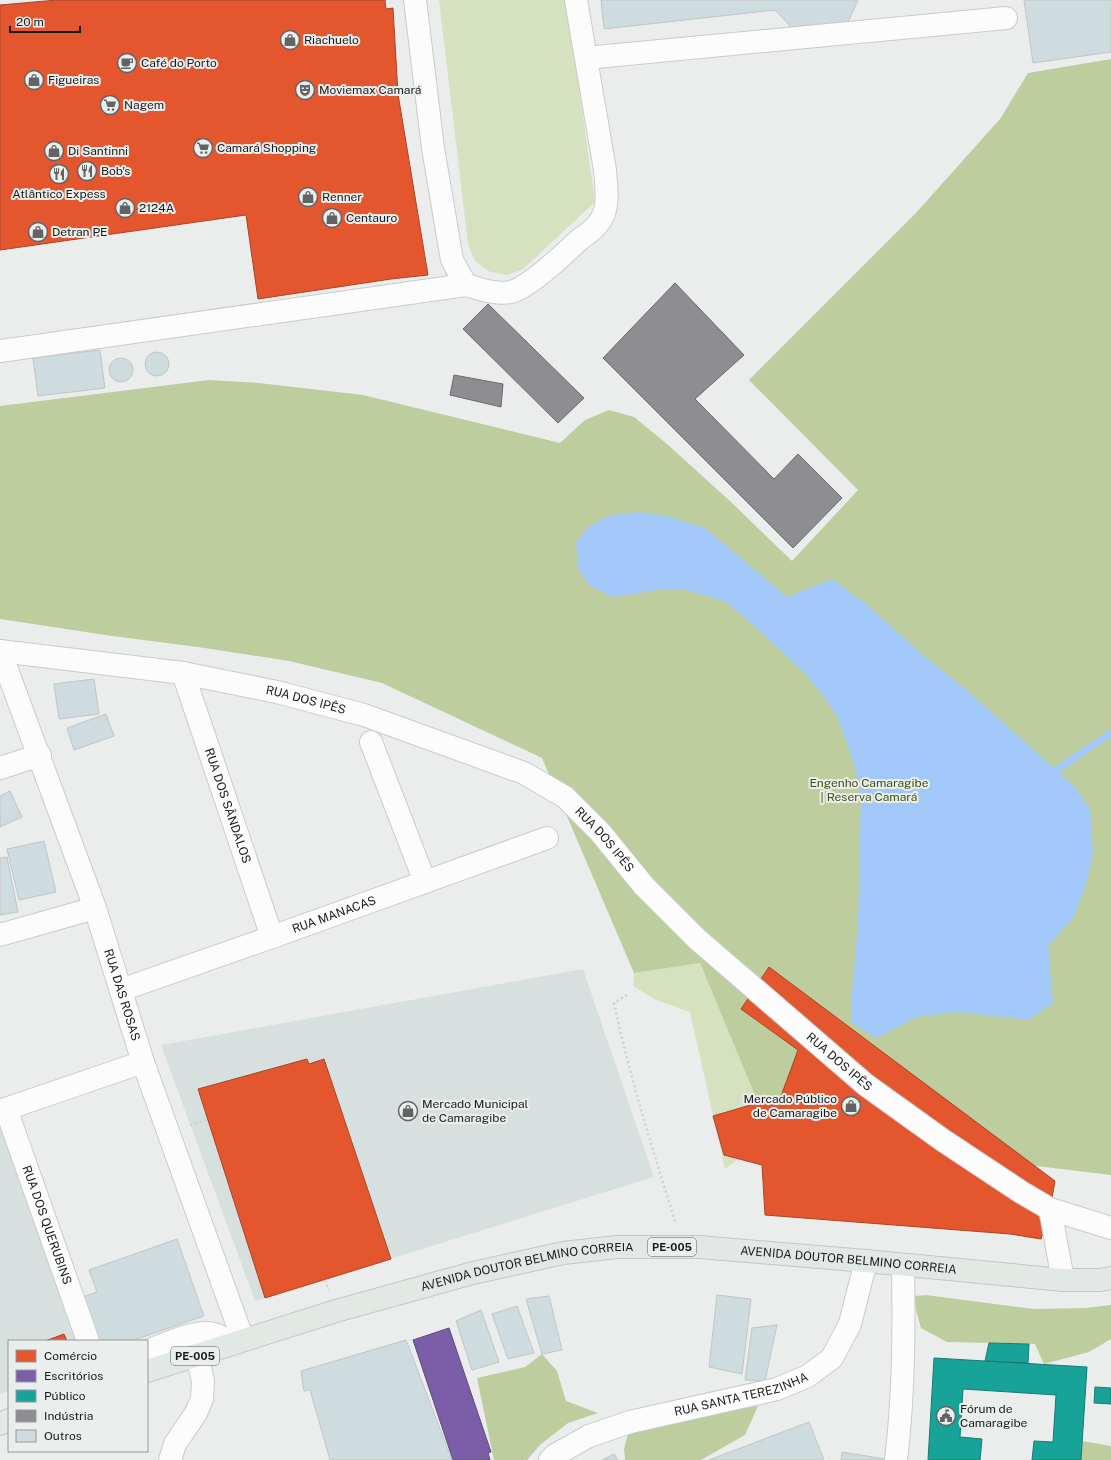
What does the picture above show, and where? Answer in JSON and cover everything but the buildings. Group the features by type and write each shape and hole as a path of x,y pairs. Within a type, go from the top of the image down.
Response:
{"main road":[{"name":"AVENIDA DOUTOR BELMINO CORREIA","path":"148,1371 336,1311 473,1273 563,1253 617,1247 684,1247 866,1261 1063,1280 1100,1280 1111,1278"}],"street":[{"path":"415,0 433,148 452,260 466,284"},
{"path":"0,351 466,284 490,292 511,292 527,284 550,266 600,221 607,197 605,170 576,0"},
{"path":"586,58 1006,18"},
{"name":"RUA DOS IPÊS","path":"0,651 183,674 276,692 364,715 524,773 565,798 600,832 644,886 697,939 866,1085 944,1141 1050,1209 1111,1228"},
{"name":"RUA DAS ROSAS","path":"0,651 40,755 95,908 143,1062 238,1342"},
{"name":"RUA DOS SÂNDALOS","path":"183,674 272,937"},
{"path":"371,742 425,882"},
{"path":"0,768 40,755"},
{"name":"RUA MANACAS","path":"120,990 547,838"},
{"path":"0,936 95,908"},
{"path":"3,1110 143,1062"},
{"name":"RUA DOS QUERUBINS","path":"3,1110 88,1340"},
{"path":"1050,1209 1063,1280"},
{"name":"RUA SANTA TEREZINHA","path":"550,1460 555,1455 589,1436 630,1422 777,1389 808,1376 832,1358 850,1324 866,1261"},
{"path":"896,1460 900,1426 904,1356 903,1265"},
{"path":"148,1351 187,1337 207,1333 238,1342"},
{"path":"170,1460 175,1444 196,1413 202,1399 203,1381 197,1355"}],"path":[{"path":"627,995 614,1003 622,1038 655,1156 684,1247"}],"shaded area":[{"name":"Mercado Municipal de Camaragibe","path":"583,969 654,1177 255,1301 161,1045"},
{"path":"0,1115 78,1340 8,1340 8,1391 0,1394"}],"green space":[{"path":"439,0 567,0 595,202 523,269 508,275 490,272 475,261 468,244"},
{"name":"Engenho Camaragibe | Reserva Camará","path":"1111,59 1111,1175 771,1134 700,963 634,973 542,758 382,683 289,661 0,619 0,406 209,380 259,383 363,395 560,443 585,420 609,410 634,417 667,444 731,502 792,561 858,490 749,380 915,214 1000,119 1028,73"},
{"path":"700,963 771,1134 725,1169 690,1012 656,1000 633,986 634,973"},
{"path":"926,1295 1034,1309 1086,1308 1111,1305 1111,1339 1089,1352 1044,1364 1035,1344 947,1342 921,1328 916,1310 915,1296"},
{"path":"542,1354 557,1371 566,1401 598,1413 568,1423 540,1445 527,1460 494,1460 477,1378 525,1367"},
{"path":"758,1406 745,1435 701,1460 625,1460 624,1449 628,1434 692,1418"},
{"path":"1082,1441 1111,1446 1111,1460 1080,1460"}],"water":[{"path":"638,512 667,516 705,528 787,597 832,579 866,604 924,656 969,692 1075,787 1090,809 1093,852 1085,888 1073,918 1048,946 1053,1003 1028,1020 958,1012 917,1017 876,1038 852,1023 851,1003 858,924 861,794 855,768 837,717 823,695 805,674 761,632 726,602 686,590 657,590 613,597 591,587 578,569 576,543 589,526 611,515"}],"waterway":[{"path":"1056,770 1111,733"}],"place":[{"name":"Riachuelo","path":"290,40"},
{"name":"Café do Porto","path":"127,63"},
{"name":"Figueiras","path":"34,80"},
{"name":"Moviemax Camará","path":"305,90"},
{"name":"Nagem","path":"110,105"},
{"name":"Camará Shopping","path":"203,148"},
{"name":"Di Santinni","path":"54,151"},
{"name":"Bob's","path":"87,171"},
{"name":"Atlântico Expess","path":"59,174"},
{"name":"Renner","path":"308,197"},
{"name":"2124A","path":"125,208"},
{"name":"Centauro","path":"332,218"},
{"name":"Detran PE","path":"38,232"},
{"name":"Mercado Público de Camaragibe","path":"851,1106"},
{"name":"Mercado Municipal de Camaragibe","path":"408,1111"},
{"name":"Fórum de Camaragibe","path":"946,1416"}]}
